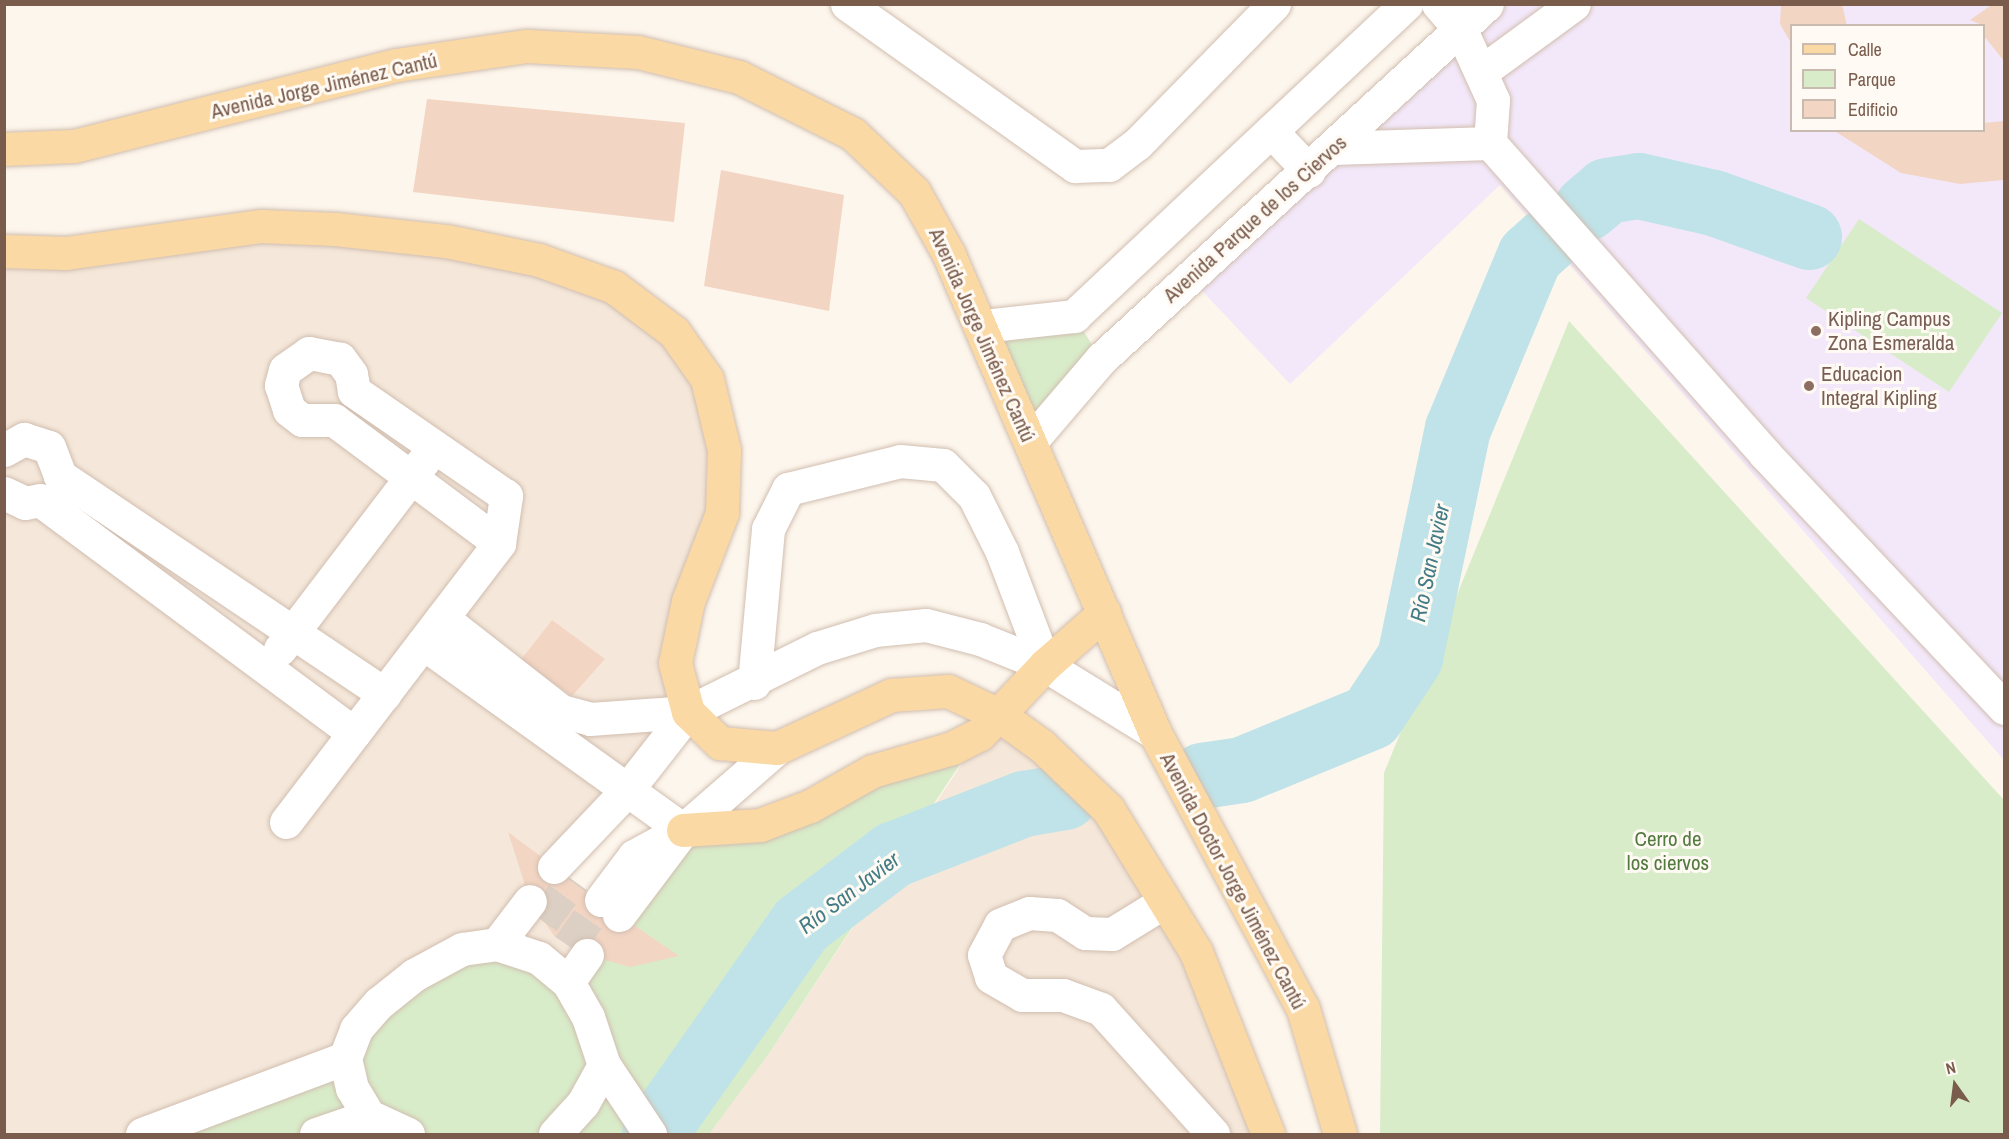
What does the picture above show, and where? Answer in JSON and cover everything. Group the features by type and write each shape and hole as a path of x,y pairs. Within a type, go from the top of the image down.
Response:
{"main road":[{"name":"Avenida Jorge Jiménez Cantú","path":"4,149 74,146 396,65 527,46 638,52 739,77 852,134 914,192 982,326 1155,733"},
{"path":"4,251 66,253 261,226 335,229 469,246 539,260 614,287 675,332 707,379 724,450 722,513 688,601 675,663 688,712 720,743 777,748 891,695 948,691 999,715 1042,746 1108,809 1196,952 1268,1134"},
{"path":"683,830 760,825 810,806 872,771 952,748 980,734 1044,665 1104,613"},
{"name":"Avenida Doctor Jorge Jiménez Cantú","path":"1155,733 1302,1009 1340,1134"}],"street":[{"path":"847,4 1075,166 1109,165 1137,144 1274,4"},
{"path":"982,326 1074,316 1406,4"},
{"path":"1438,4 1461,30 1493,100 1490,143 1765,454 2004,708"},
{"name":"Avenida Parque de los Ciervos","path":"1031,441 1101,359 1309,171 1487,4"},
{"path":"1481,72 1574,4"},
{"path":"1270,132 1309,171"},
{"path":"1333,148 1490,143"},
{"path":"1074,316 1101,359"},
{"path":"286,822 499,543 506,496 354,391 351,374 340,359 309,353 285,370 281,385 289,410 302,420 334,420 499,543"},
{"path":"4,450 24,439 49,447 60,476 384,694"},
{"path":"266,667 434,448"},
{"path":"754,683 768,529 788,489 900,461 943,465 974,496 1002,552 1044,665"},
{"path":"4,493 26,503 40,500 354,733"},
{"path":"162,590 183,559"},
{"path":"553,722 688,712 754,683 817,648 875,630 926,625 1044,665 1155,733"},
{"path":"433,631 553,722 627,790 683,830"},
{"path":"564,874 688,712"},
{"path":"610,907 683,830 777,748"},
{"path":"1164,902 1112,934 1085,933 1057,915 1029,913 1000,925 984,955 991,977 1023,995 1063,995 1101,1009 1213,1134"},
{"path":"509,947 536,911"},
{"path":"408,1134 369,1116 352,1088 345,1058 356,1029 414,975 462,949 509,947 569,963 604,1065 650,1134"},
{"path":"142,1134 345,1058"},
{"path":"555,1134 583,1103 604,1065"},
{"path":"316,1134 369,1116"}],"shaded area":[{"name":"Kipling Campus Zona Esmeralda","path":"1487,5 2004,5 2004,760 1500,185 1290,384 1190,278"},
{"path":"261,220 542,259 678,332 728,449 688,601 688,712 554,867 601,900 770,1052 981,735 1042,746 1108,809 1268,1134 5,1134 5,245"}],"green space":[{"path":"1859,219 2002,313 1949,392 1806,298"},
{"path":"1074,316 1101,359 1031,441 982,326"},
{"name":"Cerro de los ciervos","path":"1569,321 2004,800 2004,1134 1380,1134 1384,773"},
{"path":"980,734 770,1052 709,1134 408,1134 369,1116 316,1134 141,1134 345,1058 356,1029 462,949 569,983 683,831 760,827"}],"building":[{"path":"1781,4 1842,4 1847,24 1790,24 1790,42 1780,24"},
{"path":"1993,4 2004,4 2004,61 1985,37 1985,24 1970,20"},
{"path":"427,99 685,123 674,222 413,192"},
{"path":"2004,121 2004,180 1960,184 1901,173 1836,132 1985,132 1985,123"},
{"path":"721,170 844,195 829,311 704,286"},
{"path":"552,620 605,659 572,696 520,661"},
{"path":"508,832 619,915 679,956 630,967 587,955 555,937 530,901"}],"waterway":[{"name":"Río San Javier","path":"1587,208 1607,191 1639,186 1714,203 1809,237"},
{"name":"Río San Javier","path":"1202,776 1242,770 1371,717 1410,658 1458,429 1530,256 1548,240"},
{"name":"Río San Javier","path":"655,1133 801,925 893,855 1024,804 1065,797"}],"tunnel":[{"path":"543,921 573,880"},
{"path":"569,946 601,900"}],"place":[{"name":"Kipling Campus Zona Esmeralda","path":"1816,331"},
{"name":"Educacion Integral Kipling","path":"1809,386"}]}
